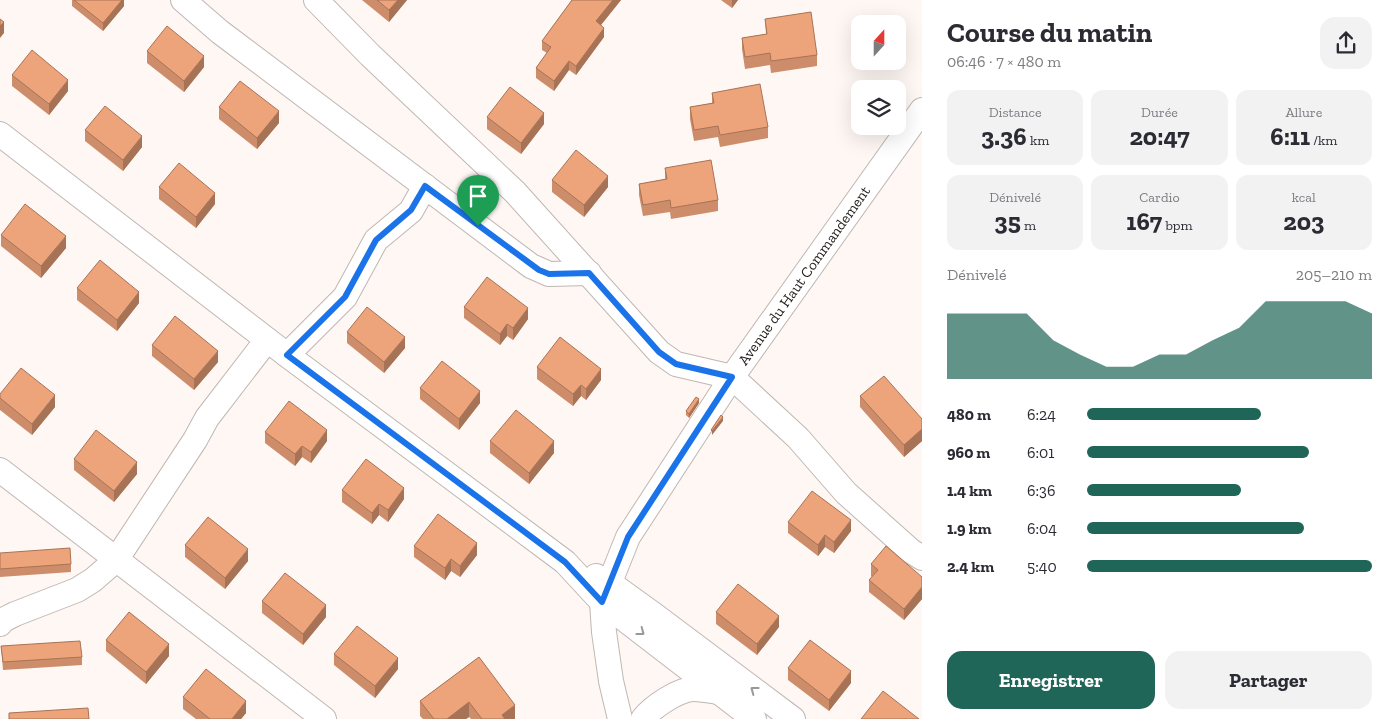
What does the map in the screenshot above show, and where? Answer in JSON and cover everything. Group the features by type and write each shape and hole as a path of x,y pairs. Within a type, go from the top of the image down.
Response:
{"street":[{"path":"183,0 220,32 539,270 549,274 589,273"},
{"path":"316,0 370,55 515,192 659,352 676,364 732,377 798,438 846,493 922,558"},
{"name":"Avenue du Haut Commandement","path":"620,719 611,681 604,632 606,593 628,537 732,377 922,110"},
{"path":"0,134 267,340 606,593 792,719"},
{"path":"287,355 345,297 376,240 411,210 425,186"},
{"path":"0,624 2,620 15,614 77,590 93,580 116,560 195,440 207,418 267,340"},
{"path":"0,470 324,719"},
{"path":"606,593 668,651 754,719"},
{"path":"643,719 663,701 678,694 692,689 718,692"}],"building":[{"path":"74,0 122,0 103,23"},
{"path":"377,0 398,0 389,10"},
{"path":"572,0 613,0 596,21 604,28 576,66 569,61 554,81 536,68 551,47 542,41"},
{"path":"811,12 817,55 771,61 770,53 745,57 742,38 767,34 765,19"},
{"path":"167,26 204,56 184,81 147,51"},
{"path":"32,50 68,80 49,104 12,75"},
{"path":"240,81 279,111 257,138 219,107"},
{"path":"760,84 768,127 720,135 718,126 694,130 690,107 714,103 712,93"},
{"path":"510,87 544,113 521,143 487,117"},
{"path":"105,106 142,136 123,160 85,130"},
{"path":"576,150 608,176 584,205 552,180"},
{"path":"711,160 718,200 671,208 670,200 643,205 639,184 667,179 665,168"},
{"path":"179,163 215,193 196,217 159,187"},
{"path":"25,204 66,236 41,266 1,235"},
{"path":"100,260 139,292 117,320 77,288"},
{"path":"487,277 528,308 513,328 507,324 500,334 464,307"},
{"path":"367,307 405,337 384,362 347,332"},
{"path":"175,316 218,351 194,379 152,345"},
{"path":"560,337 601,369 586,389 581,385 573,394 537,367"},
{"path":"442,361 480,391 459,419 420,388"},
{"path":"21,368 55,395 32,424 0,398 0,394"},
{"path":"884,376 922,419 922,429 904,445 860,396"},
{"path":"696,397 699,399 689,414 686,411"},
{"path":"289,401 327,430 311,452 302,446 295,454 265,432"},
{"path":"516,410 554,441 529,473 490,441"},
{"path":"721,415 723,417 712,431 711,430"},
{"path":"96,430 137,462 114,491 74,459"},
{"path":"366,459 404,488 388,510 379,504 372,513 342,490"},
{"path":"812,491 851,520 834,542 825,535 818,545 788,522"},
{"path":"438,514 477,543 460,566 451,559 445,568 414,546"},
{"path":"208,517 248,549 225,578 185,545"},
{"path":"886,546 922,577 922,587 904,609 869,580 878,570 871,564"},
{"path":"70,548 71,564 0,569 0,553"},
{"path":"285,573 326,605 303,634 262,601"},
{"path":"738,584 779,616 757,644 716,612"},
{"path":"129,612 169,644 146,672 106,640"},
{"path":"357,626 398,658 375,686 334,654"},
{"path":"810,640 851,671 829,700 788,668"},
{"path":"80,641 82,657 3,662 1,646"},
{"path":"479,657 515,705 502,715 505,719 482,719 469,702 447,719 434,719 420,701"},
{"path":"206,669 246,701 232,719 210,719 183,697"},
{"path":"883,691 919,719 861,719"},
{"path":"88,708 89,719 9,719 9,713"}],"route":[{"path":"425,186 478,226 539,270 549,274 589,273 659,352 676,364 732,377 628,537 602,602 565,562 287,355 345,297 376,240 405,217 425,186"}]}
